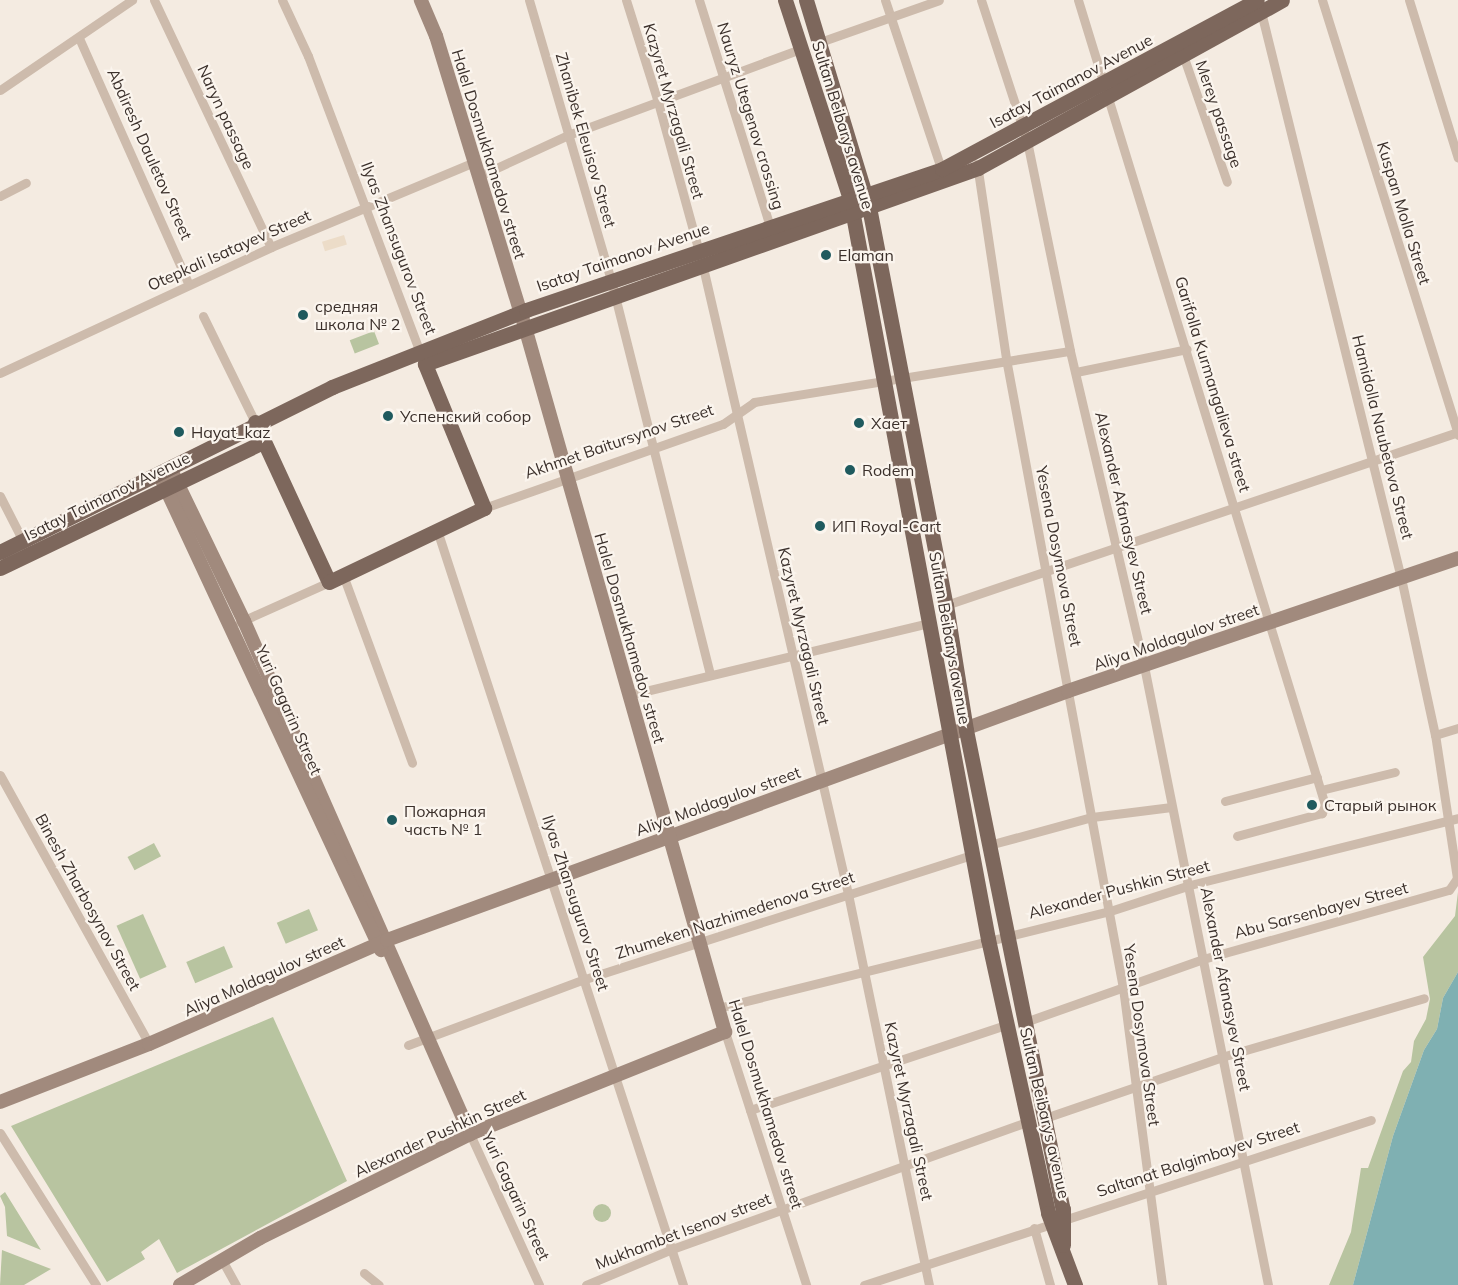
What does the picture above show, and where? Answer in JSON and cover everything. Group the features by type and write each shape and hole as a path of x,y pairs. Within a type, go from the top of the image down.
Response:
{"main road":[{"name":"Sultan Beibarys avenue","path":"785,0 851,206 886,382 948,736 988,939 1027,1122 1075,1285"},
{"name":"Sultan Beibarys avenue","path":"806,0 868,201 946,605 966,730 1045,1118 1057,1220"},
{"name":"Isatay Taimanov Avenue","path":"168,479 255,422 612,287 944,175 1025,135 1259,6 1282,0"},
{"name":"Isatay Taimanov Avenue","path":"1107,89 1184,55 1259,6"},
{"name":"Ilyas Zhansugurov Street","path":"422,358 484,508"},
{"path":"255,422 263,442 336,578"},
{"name":"Isatay Taimanov Avenue","path":"0,568 27,547 168,479 263,442"},
{"path":"907,498 917,499 925,495"},
{"name":"Akhmet Baitursynov Street","path":"336,578 484,508"},
{"name":"Isatay Taimanov Avenue","path":"0,552 27,547"}],"street":[{"path":"0,90 132,0"},
{"name":"Naryn passage","path":"154,0 271,247"},
{"name":"Ilyas Zhansugurov Street","path":"282,0 308,56 422,358"},
{"name":"Halel Dosmukhamedov street","path":"421,0 436,36 522,320 725,1032 807,1285"},
{"name":"Zhanibek Eleuisov Street","path":"529,0 612,287 710,673"},
{"name":"Kazyret Myrzagali Street","path":"626,0 658,102 700,257 794,655 865,970 929,1285"},
{"name":"Nauryz Utegenov crossing","path":"699,0 772,233"},
{"path":"885,0 944,175"},
{"path":"820,42 939,0"},
{"name":"Alexander Afanasyev Street","path":"981,0 1025,135 1070,351 1144,666 1171,807 1190,885 1203,958 1225,1056 1268,1285"},
{"name":"Garifolla Kurmangalieva street","path":"1078,0 1321,790"},
{"name":"Kuspan Molla Street","path":"1322,0 1458,433"},
{"path":"1409,0 1458,158"},
{"name":"Hamidolla Naubetova Street","path":"1259,6 1374,459 1436,735 1453,819 1456,878 1454,885"},
{"name":"Abdiresh Dauletov Street","path":"79,38 189,285"},
{"path":"477,177 568,135 800,49"},
{"name":"Merey passage","path":"1184,55 1227,182"},
{"name":"Yesena Dosymova Street","path":"976,160 1007,364 1092,817 1107,912 1123,988 1162,1285"},
{"name":"Otepkali Isatayev Street","path":"0,373 271,247 364,206 474,162"},
{"path":"0,196 26,183"},
{"path":"203,316 255,422"},
{"path":"1076,372 1187,349"},
{"name":"Akhmet Baitursynov Street","path":"484,508 654,446 723,424 736,412 754,402 1007,364 1070,351"},
{"path":"946,605 1234,506 1458,433"},
{"name":"Yuri Gagarin Street","path":"168,479 238,623 381,942 428,1039 539,1285"},
{"path":"0,496 27,547"},
{"name":"Ilyas Zhansugurov Street","path":"437,530 612,1075 683,1285"},
{"name":"Aliya Moldagulov street","path":"0,1102 149,1044 381,942 1068,691 1458,558"},
{"path":"336,578 412,763"},
{"name":"Akhmet Baitursynov Street","path":"238,623 336,578"},
{"path":"629,695 710,673 929,623"},
{"path":"1436,735 1458,728"},
{"path":"1237,836 1322,813 1325,805 1321,790 1395,772"},
{"name":"Binesh Zharbosynov Street","path":"0,775 149,1044"},
{"path":"1225,801 1317,777"},
{"path":"989,845 1092,817 1171,807"},
{"name":"Alexander Pushkin Street","path":"718,1008 988,939 1107,912 1190,885 1453,819"},
{"name":"Zhumeken Nazhimedenova Street","path":"408,1045 582,980 972,855"},
{"name":"Abu Sarsenbayev Street","path":"1025,1022 1203,958 1449,891 1454,885"},
{"path":"1045,1118 1137,1089 1225,1056 1424,998"},
{"path":"750,1110 1006,1025"},
{"name":"Alexander Pushkin Street","path":"180,1285 222,1260 470,1134 612,1075 725,1032"},
{"name":"Saltanat Balgimbayev Street","path":"864,1285 1057,1220 1371,1120"},
{"name":"Mukhambet Isenov street","path":"586,1285 672,1249 1027,1122"},
{"path":"0,1133 96,1285"},
{"path":"1034,1228 1050,1285"},
{"path":"222,1260 236,1285"},
{"path":"364,1274 379,1285"}],"green space":[{"path":"374,331 379,344 355,353 350,340"},
{"path":"154,843 161,856 135,870 128,857"},
{"path":"1458,892 1458,972 1443,998 1437,1029 1424,1050 1393,1136 1353,1285 1329,1285 1351,1232 1361,1168 1368,1168 1403,1071 1411,1062 1414,1041 1426,1019 1430,999 1423,957 1455,916"},
{"path":"309,909 318,930 286,944 277,923"},
{"path":"143,914 167,967 140,979 117,926"},
{"path":"224,946 233,967 195,983 186,962"},
{"path":"273,1017 347,1181 177,1273 159,1239 141,1252 145,1259 107,1282 11,1126"},
{"path":"5,1192 41,1250 7,1236 5,1207 0,1196"},
{"path":"602,1204 608,1207 611,1213 608,1219 602,1222 596,1219 593,1213 596,1207"},
{"path":"2,1250 51,1269 24,1285 0,1285"}],"shaded area":[{"path":"344,235 347,245 325,251 322,242"}],"water":[{"path":"1458,972 1458,1285 1353,1285 1393,1136 1424,1050 1437,1029 1443,998"}],"place":[{"name":"Elaman","path":"826,255"},
{"name":"cредняя школа № 2","path":"303,315"},
{"name":"Успенский собор","path":"388,416"},
{"name":"Хает","path":"859,423"},
{"name":"Hayat_kaz","path":"179,432"},
{"name":"Rodem","path":"850,470"},
{"name":"ИП Royal-Cart","path":"820,526"},
{"name":"Старый рынок","path":"1312,805"},
{"name":"Пожарная часть № 1","path":"392,820"}]}
